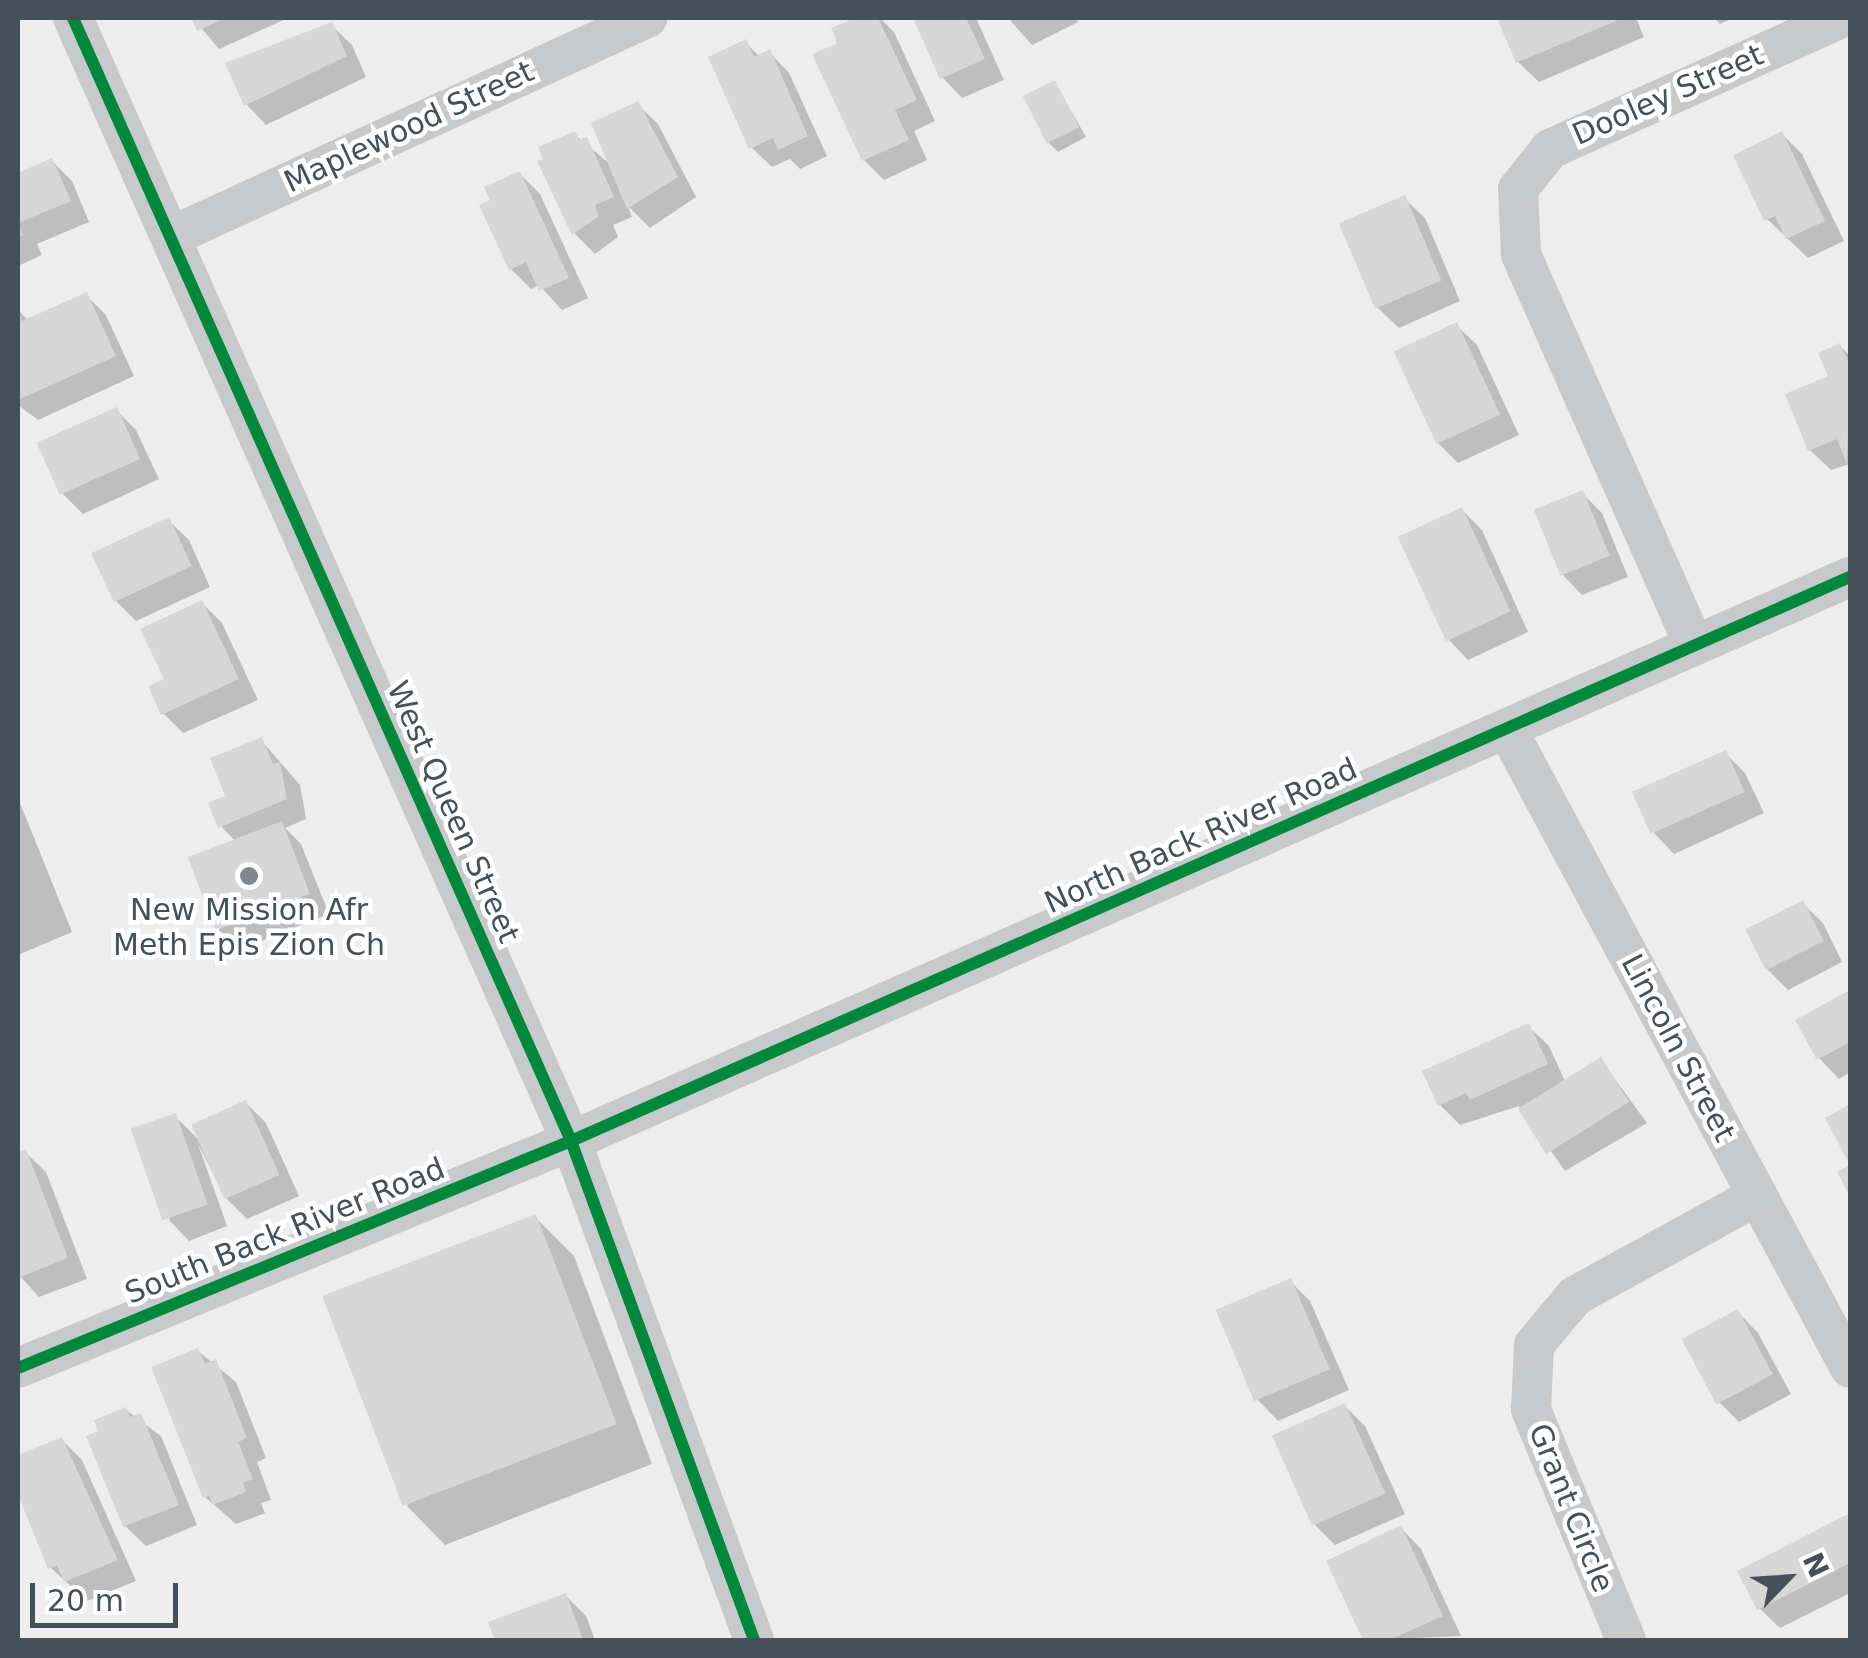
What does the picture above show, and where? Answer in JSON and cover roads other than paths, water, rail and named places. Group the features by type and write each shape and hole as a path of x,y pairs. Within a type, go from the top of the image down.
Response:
{"street":[{"name":"West Queen Street","path":"73,18 571,1140 754,1640"},
{"name":"Maplewood Street","path":"172,236 646,18"},
{"name":"Dooley Street","path":"1694,644 1521,254 1518,189 1550,149 1842,18"},
{"name":"North Back River Road","path":"571,1140 1850,577"},
{"name":"Lincoln Street","path":"1507,728 1850,1368"},
{"name":"South Back River Road","path":"18,1368 571,1140"},
{"name":"Grant Circle","path":"1626,1640 1531,1409 1534,1345 1574,1296 1757,1196"}],"place":[{"name":"New Mission Afr Meth Epis Zion Ch","path":"249,876"}]}
